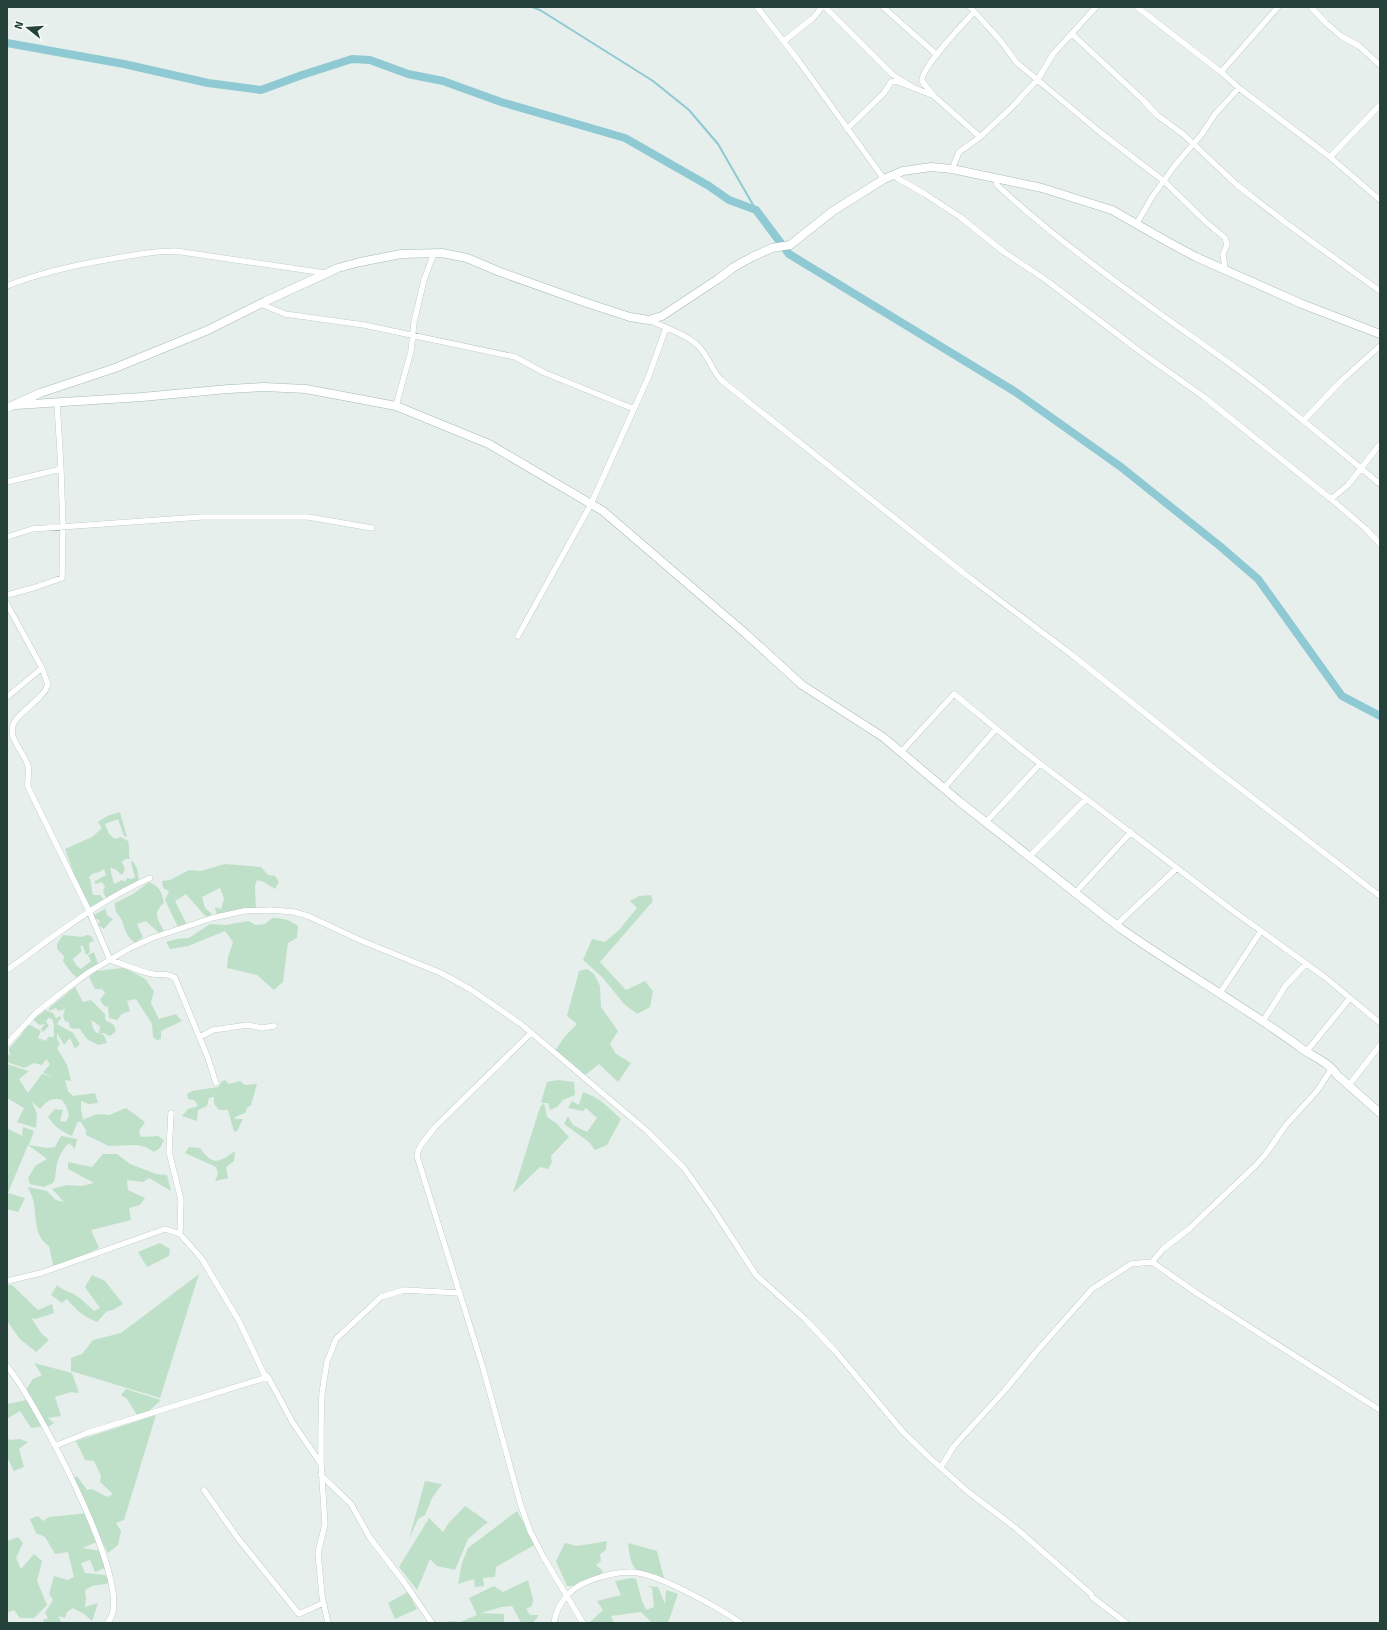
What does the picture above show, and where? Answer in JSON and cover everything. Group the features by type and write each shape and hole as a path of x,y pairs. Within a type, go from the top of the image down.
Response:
{"main road":[{"path":"7,408 40,393 115,368 208,330 325,274 360,262 401,254 442,253 467,258 587,303 630,317 649,320 662,316 734,267 772,248 790,245 834,211 884,179 911,170 931,167 952,169 996,178 1042,188 1088,201 1112,210 1168,242 1225,269 1302,304 1380,334"},
{"path":"16,405 264,387 306,389 396,406 489,444 603,511 745,633 802,685 883,737 1029,857 1146,947 1220,993 1332,1068 1337,1076 1380,1113"}],"street":[{"path":"757,7 784,41 884,179"},
{"path":"784,41 813,18 824,7 893,75 910,86"},
{"path":"883,7 937,55"},
{"path":"952,169 959,152 980,137 1011,108 1038,79 1053,54 1096,7"},
{"path":"1137,7 1221,72 1239,88 1330,157 1380,200"},
{"path":"1221,72 1278,7"},
{"path":"1311,7 1326,23 1342,36 1359,46 1380,65"},
{"path":"980,137 934,96 921,78 924,71 972,9 1000,40 1016,62 1038,79 1100,133 1165,182 1206,222 1225,238 1228,245 1223,254 1225,269"},
{"path":"1072,34 1142,99 1157,115 1193,144 1244,190 1286,223 1380,291"},
{"path":"847,129 884,93 892,82 896,81 934,96"},
{"path":"1137,223 1152,197 1165,182 1176,164 1202,134 1214,114 1239,88"},
{"path":"1330,157 1380,105"},
{"path":"896,174 897,178 925,194 960,218 1004,252 1046,280 1142,353 1183,382 1331,499 1366,529 1380,544"},
{"path":"996,178 997,185 1049,230 1133,295 1304,420 1380,484"},
{"path":"7,286 24,279 64,268 161,251 175,251 325,274"},
{"path":"396,406 411,351 424,280 434,254"},
{"path":"261,304 284,314 364,325 413,334 515,357 545,373 634,409"},
{"path":"649,320 687,337 695,343 701,348 714,372 732,389 966,575 1071,654 1206,762 1380,896"},
{"path":"518,636 591,504 634,409 666,328"},
{"path":"1304,420 1341,381 1380,346"},
{"path":"7,595 62,578 62,469 57,403"},
{"path":"1331,499 1348,485 1380,444"},
{"path":"7,482 62,469"},
{"path":"7,537 32,529 201,517 308,517 372,528"},
{"path":"7,604 42,668 48,685 40,699 16,719 12,728 12,734 28,765 28,788 89,911 110,960 154,975 164,973 170,974 175,978 200,1037 216,1083"},
{"path":"7,698 42,668"},
{"path":"901,752 954,694 1040,764 1131,832 1176,868 1306,964 1380,1023"},
{"path":"944,788 996,729"},
{"path":"986,822 1040,764"},
{"path":"1029,857 1086,799"},
{"path":"1075,893 1131,832"},
{"path":"1116,925 1176,868"},
{"path":"7,970 89,911 126,889 150,878"},
{"path":"7,1044 36,1013 89,972 130,948 152,938 212,918 244,911 271,910 294,912 328,924 362,941 440,973 470,989 531,1033 647,1131 684,1168 714,1209 756,1276 805,1319 836,1352 903,1432 968,1491 1017,1529 1091,1594 1092,1597 1126,1623"},
{"path":"1220,993 1261,931"},
{"path":"1263,1021 1286,985 1306,964"},
{"path":"1306,1052 1350,998"},
{"path":"200,1037 213,1030 248,1025 262,1028 274,1026"},
{"path":"531,1033 435,1127 418,1151 417,1156 483,1368 523,1512 530,1531 544,1558 583,1623"},
{"path":"1349,1085 1380,1045"},
{"path":"1152,1262 1163,1248 1190,1228 1265,1155 1286,1125 1317,1091 1332,1068"},
{"path":"171,1112 169,1152 181,1200 180,1234"},
{"path":"7,1281 41,1274 165,1229 180,1234 202,1259 221,1289 240,1321 264,1374 268,1377 293,1423 321,1464"},
{"path":"941,1467 954,1446 1005,1390 1092,1289 1131,1264 1152,1262 1198,1294 1380,1410"},
{"path":"328,1623 323,1602 318,1553 325,1524 321,1475 322,1393 327,1362 336,1339 381,1297 404,1290 459,1293"},
{"path":"7,1366 30,1402 83,1500 111,1581 113,1602 112,1615 108,1623"},
{"path":"54,1446 87,1433 268,1377"},
{"path":"321,1475 351,1504 370,1538 404,1582 432,1623"},
{"path":"204,1490 237,1537 299,1614 323,1602"},
{"path":"554,1623 556,1613 566,1596 574,1588 595,1579 615,1573 632,1572 646,1575 682,1590 741,1623"}],"green space":[{"path":"120,812 127,837 124,836 118,819 105,824 109,834 115,839 121,837 129,843 130,859 125,859 122,862 125,869 122,875 115,869 110,868 114,884 122,880 125,882 127,878 132,879 135,877 131,863 132,860 137,868 139,882 118,891 110,900 105,896 103,891 105,887 102,882 95,884 95,881 106,875 104,869 94,873 89,877 93,895 100,895 106,902 86,909 65,849 92,837 102,828 98,822 107,816"},
{"path":"225,864 261,867 268,875 275,876 279,882 275,889 264,882 257,880 255,886 256,911 217,917 215,907 221,909 224,899 220,888 202,897 205,908 211,913 212,918 205,916 186,894 175,901 186,923 179,929 165,900 169,891 163,888 162,881 170,880 189,870 201,871"},
{"path":"149,882 160,890 162,896 164,903 158,910 157,917 164,931 159,933 146,921 137,924 143,937 135,943 127,933 121,918 116,911 115,903 133,894"},
{"path":"651,895 653,901 600,962 626,990 645,981 653,991 650,1007 637,1014 624,1004 603,978 583,960 592,939 605,942 619,930 637,908 630,901 639,896"},
{"path":"105,909 108,916 113,919 104,929 98,925 100,921 95,918 90,920 88,918"},
{"path":"272,918 280,918 292,922 298,926 297,938 288,943 283,982 274,990 257,975 227,968 228,957 233,942 225,931 188,946 170,949 166,942 189,938 210,924 225,925 249,921 255,925 265,924"},
{"path":"63,935 82,937 87,935 91,936 94,941 89,943 90,952 86,955 83,946 80,946 82,951 73,959 76,965 81,969 91,961 88,955 94,952 98,964 83,981 77,978 69,970 63,961 64,956 57,949 57,944"},
{"path":"123,968 146,980 154,991 151,1003 159,1019 176,1014 182,1021 161,1031 161,1039 157,1040 153,1037 152,1024 136,999 127,1001 130,1011 122,1014 117,1020 109,1018 108,1007 104,1006 100,1000 105,993 102,989 95,989 89,977 96,971"},
{"path":"587,969 594,974 600,986 601,1007 618,1031 610,1044 616,1054 631,1063 618,1082 599,1064 583,1077 554,1052 566,1035 577,1024 567,1016 579,971"},
{"path":"75,987 83,1002 91,1000 105,1014 105,1020 114,1025 116,1031 110,1036 104,1033 100,1034 104,1035 107,1043 98,1045 87,1039 79,1028 70,1028 69,1022 65,1021 63,1016 65,1009 58,1011 56,1008 49,1011 49,1008","holes":["91,1020 100,1026 99,1033 95,1032"]},
{"path":"45,1010 53,1013 56,1018 60,1016 61,1018 57,1024 73,1033 80,1044 75,1049 70,1038 64,1045 57,1033 57,1039 60,1044 57,1048 67,1065 71,1081 65,1080 68,1091 73,1096 95,1093 98,1103 89,1104 81,1101 82,1120 97,1114 109,1115 126,1108 145,1122 139,1131 141,1137 158,1136 164,1140 160,1148 154,1152 146,1147 137,1145 109,1146 86,1135 86,1130 80,1121 77,1123 72,1136 61,1130 48,1117 55,1109 63,1110 60,1121 66,1122 69,1115 66,1106 62,1100 58,1099 50,1100 40,1109 32,1102 37,1114 36,1128 17,1122 24,1108 7,1098 7,1064 29,1071 19,1079 28,1093 42,1074 53,1076 43,1073 50,1064 46,1059 42,1065 34,1063 24,1068 7,1062 7,1053 10,1056 9,1049 27,1025 41,1031 38,1038 46,1041 48,1037 54,1037 54,1025 52,1019 48,1018 46,1022 49,1026 43,1032 41,1029 45,1024 39,1025 31,1018 32,1013 41,1014"},
{"path":"225,1080 229,1084 240,1081 245,1085 257,1084 251,1105 247,1108 245,1113 235,1117 235,1119 243,1119 237,1131 234,1132 228,1110 219,1110 214,1104 214,1097 209,1098 207,1106 198,1110 197,1121 182,1116 188,1109 198,1106 194,1100 188,1099 187,1094 192,1091 218,1087 222,1081"},
{"path":"558,1080 574,1082 575,1095 563,1100 557,1107 550,1110 548,1103 541,1102 547,1082"},
{"path":"583,1092 599,1100 621,1119 607,1145 595,1150 589,1142 564,1124 568,1116 573,1125 587,1132 597,1118 586,1108 583,1111 568,1108 572,1101 579,1105"},
{"path":"544,1103 547,1117 556,1123 569,1137 551,1156 552,1162 548,1169 540,1167 513,1193 540,1107"},
{"path":"23,1127 34,1131 29,1145 47,1148 55,1147 61,1136 77,1139 75,1149 69,1143 64,1148 56,1166 53,1183 44,1187 30,1184 28,1178 35,1166 47,1159 28,1145 8,1193 25,1198 18,1212 7,1209 7,1128 22,1136"},
{"path":"189,1147 200,1148 209,1158 216,1161 235,1151 234,1161 226,1167 228,1178 215,1181 218,1174 216,1167 185,1153"},
{"path":"103,1154 117,1154 130,1164 156,1174 167,1175 171,1191 149,1178 143,1182 127,1180 128,1190 145,1198 140,1205 129,1208 131,1220 91,1230 99,1248 54,1269 49,1246 40,1237 36,1225 33,1199 28,1187 47,1191 56,1200 64,1202 52,1189 67,1185 82,1186 94,1183 68,1169 68,1162 92,1167"},
{"path":"160,1243 170,1249 169,1256 147,1267 138,1252"},
{"path":"199,1274 160,1398 71,1371 71,1358 82,1354 93,1340 121,1333"},
{"path":"92,1275 105,1281 123,1304 113,1310 107,1311 97,1322 80,1313 67,1299 62,1303 51,1295 57,1285 77,1296 94,1311 100,1308 85,1287"},
{"path":"7,1285 12,1285 38,1310 52,1304 54,1313 36,1319 31,1318 42,1334 49,1340 36,1352 20,1339 7,1321"},
{"path":"34,1363 72,1373 79,1393 71,1392 55,1397 61,1416 48,1418 54,1423 48,1427 44,1426 31,1428 20,1411 7,1419 7,1404 27,1400 25,1391 33,1379 42,1375"},
{"path":"126,1389 161,1400 149,1411 137,1415 127,1399 121,1395"},
{"path":"156,1415 124,1520 116,1523 121,1531 118,1545 108,1553 70,1480 77,1476 87,1490 92,1489 107,1497 113,1494 100,1482 101,1476 94,1461 85,1460 76,1441"},
{"path":"7,1435 9,1440 20,1439 28,1442 19,1449 24,1467 14,1471 7,1457"},
{"path":"425,1481 442,1484 432,1498 425,1515 418,1519 409,1539"},
{"path":"465,1506 488,1522 468,1539 455,1570 437,1566 430,1559 417,1590 399,1567 429,1518 443,1532 448,1524"},
{"path":"517,1511 536,1544 496,1567 495,1577 483,1578 484,1586 475,1587 474,1579 458,1584 462,1563 468,1548"},
{"path":"88,1513 97,1542 82,1548 101,1551 100,1555 105,1562 105,1568 95,1572 90,1560 81,1563 85,1573 105,1575 111,1583 92,1586 85,1590 85,1607 98,1603 92,1621 84,1614 73,1608 67,1612 65,1618 58,1616 62,1623 44,1623 43,1620 48,1618 45,1613 53,1600 49,1594 54,1576 68,1580 74,1577 68,1552 55,1554 45,1537 36,1533 30,1519 38,1516 43,1521 49,1517"},
{"path":"18,1537 23,1543 16,1558 21,1569 34,1554 42,1561 37,1581 47,1605 34,1618 20,1618 14,1610 7,1613 7,1541"},
{"path":"607,1541 606,1550 600,1554 601,1561 596,1565 603,1571 600,1575 587,1583 577,1586 567,1586 556,1561 565,1543 577,1546"},
{"path":"628,1543 657,1551 665,1582 642,1574 634,1567 629,1553"},
{"path":"632,1578 636,1579 646,1610 654,1607 652,1588 646,1586 658,1587 665,1604 666,1590 678,1594 668,1623 652,1623 641,1612 611,1616 614,1623 591,1623 590,1622 603,1610 597,1601 621,1595 615,1581"},
{"path":"528,1580 533,1599 532,1606 526,1609 530,1615 539,1615 533,1623 521,1623 512,1606 501,1607 481,1613 504,1614 504,1623 446,1623 449,1621 460,1622 477,1615 469,1598 494,1586 503,1592"},
{"path":"408,1592 417,1609 395,1619 388,1603"}],"waterway":[{"path":"532,7 540,10 653,81 689,110 718,144 756,210"},
{"path":"7,43 124,64 208,83 261,90 352,59 370,60 408,74 443,81 501,102 625,138 709,186 729,200 756,210 789,254 1014,391 1121,467 1221,547 1258,579 1342,696 1380,716"}]}
